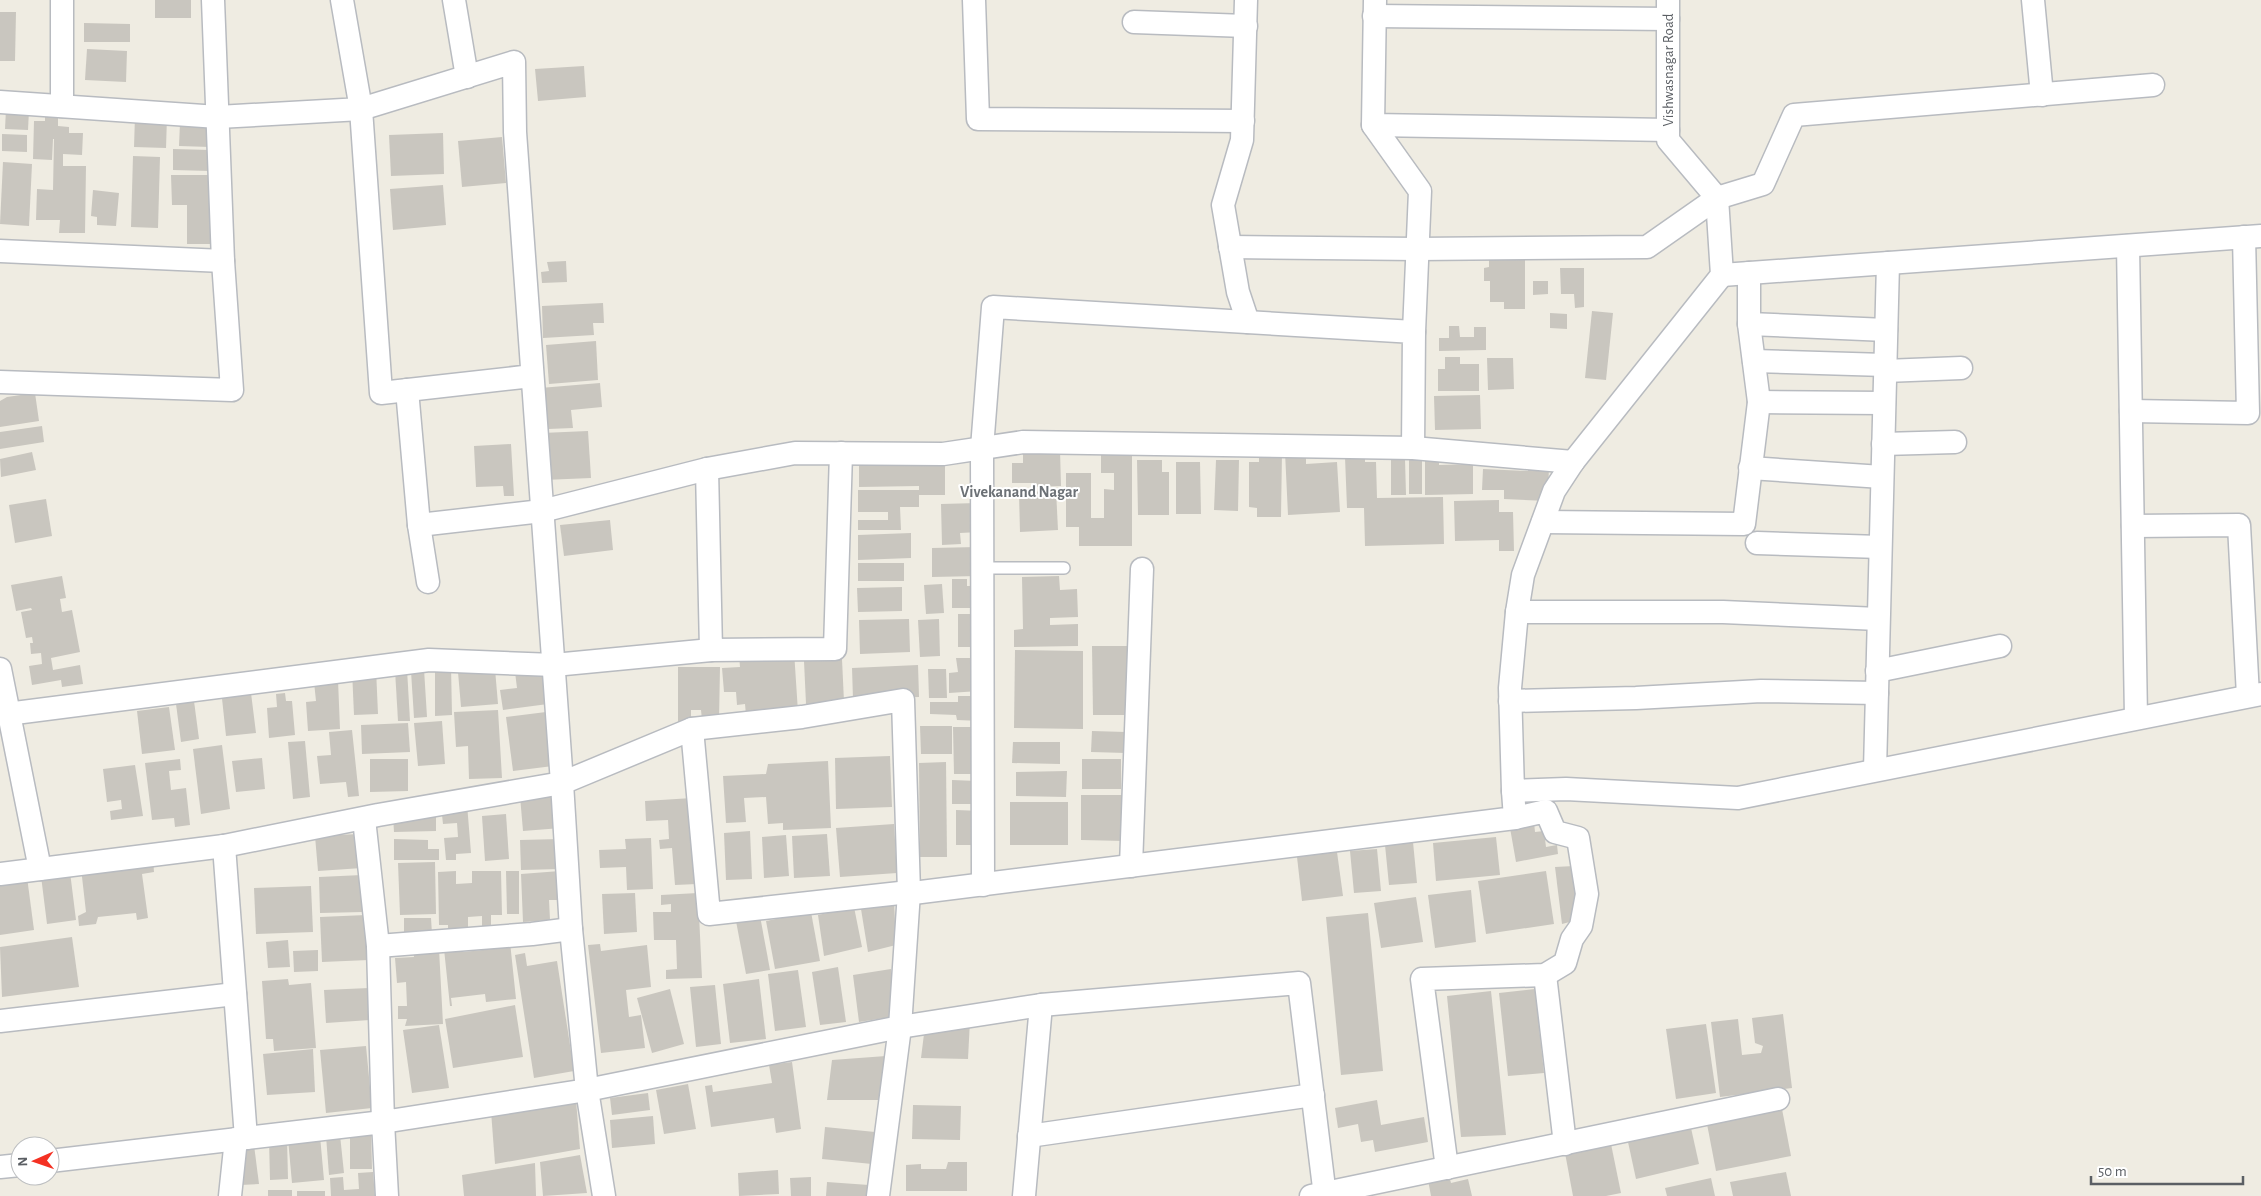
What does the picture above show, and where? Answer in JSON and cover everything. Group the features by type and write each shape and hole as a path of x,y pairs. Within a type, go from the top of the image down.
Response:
{"street":[{"path":"62,0 62,106"},
{"path":"0,382 232,390 223,261 213,0"},
{"path":"342,0 361,109 382,392 532,376"},
{"path":"454,0 467,77"},
{"path":"974,0 978,119 1243,121"},
{"path":"1246,0 1242,140 1223,205 1238,292 1248,322"},
{"path":"2033,0 2042,95"},
{"path":"1413,448 1414,332 1420,192 1373,125 1374,8 1668,9"},
{"name":"Vishwasnagar Road","path":"1668,9 1668,135"},
{"path":"1134,22 1246,26"},
{"path":"0,102 218,117 361,109 514,62 515,132 554,664 570,929 587,1090 604,1196"},
{"path":"1230,247 1417,249 1647,247 1717,198 1763,184 1794,115 2153,85"},
{"path":"1373,125 1668,135 1717,198 1722,275 1573,462 1554,491 1523,575 1517,612 1510,701 1515,818"},
{"path":"1722,275 2252,237 2248,413 2131,410"},
{"path":"2128,246 2136,718"},
{"path":"0,251 223,261"},
{"path":"1875,770 1888,263"},
{"path":"1543,522 1744,524 1759,402 1750,324 1749,273"},
{"path":"983,885 984,568 982,448 993,307 1414,332"},
{"path":"1750,324 1886,330"},
{"path":"1754,361 1885,368 1961,368"},
{"path":"407,390 419,524 428,582"},
{"path":"1759,402 1884,403"},
{"path":"419,524 542,511 707,469 795,453 943,454 1023,442 1413,448 1573,462"},
{"path":"1883,444 1955,442"},
{"path":"8,714 429,660 554,664 711,650 835,649 841,453"},
{"path":"1750,468 1882,477"},
{"path":"707,469 711,650"},
{"path":"1513,792 1566,789 1738,798 2255,695 2239,525 2133,526"},
{"path":"1757,543 1880,547"},
{"path":"1131,866 1142,569"},
{"path":"1517,612 1723,612 1878,619"},
{"path":"1510,701 1636,698 1877,682 2000,646"},
{"path":"0,669 40,869"},
{"path":"0,874 224,846 364,818 562,783 692,729 802,718 904,700 909,892 900,1027 878,1196"},
{"path":"692,729 709,914 983,885 1515,818 1546,811 1555,832 1578,838 1587,894 1581,926 1572,939 1565,963 1544,975 1422,979 1447,1168"},
{"path":"364,818 378,946 387,1196"},
{"path":"224,846 235,994 241,1139 230,1196"},
{"path":"378,946 532,934 570,929"},
{"path":"1544,975 1565,1144"},
{"path":"60,1160 383,1122 587,1090 900,1027 1041,1005 1299,983 1313,1095 1320,1195 1778,1099"},
{"path":"0,1021 235,994"},
{"path":"1024,1196 1041,1005"},
{"path":"1029,1136 1313,1095"}],"lane":[{"path":"984,568 1064,568"}],"building":[{"path":"155,0 191,0 191,18 155,18"},
{"path":"0,12 16,12 15,61 0,61"},
{"path":"84,23 130,24 130,42 84,42"},
{"path":"87,49 127,51 126,82 85,80"},
{"path":"584,66 586,97 538,101 535,69"},
{"path":"6,109 29,110 28,130 5,129"},
{"path":"45,109 58,110 58,126 69,127 69,133 83,133 82,155 63,154 63,166 86,166 85,233 59,233 60,220 36,220 37,189 53,190 54,139 52,160 33,159 34,121 45,121"},
{"path":"135,115 167,117 166,148 134,147"},
{"path":"180,123 211,125 210,147 179,146"},
{"path":"443,133 444,174 391,176 389,135"},
{"path":"2,134 27,135 27,152 2,151"},
{"path":"502,137 506,183 462,187 458,141"},
{"path":"173,149 211,150 211,171 173,170"},
{"path":"133,156 160,157 158,228 131,227"},
{"path":"3,162 32,164 29,226 0,224"},
{"path":"171,175 217,175 217,244 187,244 187,205 172,205"},
{"path":"443,185 446,225 393,230 390,189"},
{"path":"93,190 119,193 116,226 97,225 97,217 91,216"},
{"path":"1525,253 1525,309 1504,309 1504,302 1490,302 1490,281 1484,281 1484,268 1489,267 1489,254"},
{"path":"566,261 567,282 542,283 541,272 549,271 547,262"},
{"path":"1560,268 1584,268 1584,307 1575,308 1574,294 1561,294"},
{"path":"1533,281 1548,281 1548,294 1533,295"},
{"path":"603,303 604,323 593,323 594,335 543,338 542,306"},
{"path":"1592,311 1613,313 1606,380 1585,378"},
{"path":"1550,313 1567,314 1567,329 1550,328"},
{"path":"1449,326 1459,326 1460,337 1474,337 1474,327 1486,327 1486,350 1439,351 1439,338 1449,338"},
{"path":"596,341 598,380 549,384 546,345"},
{"path":"1445,357 1460,357 1460,364 1479,364 1479,391 1438,391 1438,369 1445,369"},
{"path":"1487,358 1513,358 1514,389 1488,390"},
{"path":"600,383 602,407 571,410 573,428 548,429 540,388"},
{"path":"35,393 39,421 0,427 0,401 7,397"},
{"path":"1480,395 1481,429 1435,430 1434,396"},
{"path":"42,426 44,442 0,449 0,432"},
{"path":"588,431 591,478 544,480 542,433"},
{"path":"511,444 514,496 504,496 503,486 476,487 474,446"},
{"path":"1023,450 1060,450 1061,486 1034,487 1034,483 1012,483 1012,463 1023,463"},
{"path":"1101,450 1132,450 1132,546 1079,546 1079,527 1066,527 1066,473 1091,473 1091,518 1104,518 1104,489 1114,490 1114,473 1101,473"},
{"path":"1306,451 1306,464 1337,462 1340,512 1288,515 1285,452"},
{"path":"32,452 36,470 1,477 0,459"},
{"path":"1259,452 1282,452 1281,517 1257,517 1257,508 1249,507 1249,462 1259,462"},
{"path":"1425,456 1439,456 1439,465 1473,464 1473,494 1425,495"},
{"path":"1345,457 1365,457 1365,462 1376,462 1377,498 1443,497 1444,544 1365,546 1364,508 1347,508"},
{"path":"1409,457 1422,457 1422,494 1409,494"},
{"path":"945,459 945,495 919,495 919,507 900,507 901,530 858,530 858,520 888,520 888,512 858,512 858,490 919,490 919,486 859,487 859,460"},
{"path":"1391,459 1405,459 1406,495 1391,495"},
{"path":"1137,460 1162,460 1162,472 1169,472 1169,515 1138,515"},
{"path":"1216,460 1239,460 1238,511 1214,510"},
{"path":"1176,462 1200,462 1201,514 1176,514"},
{"path":"1529,462 1549,463 1548,501 1504,499 1504,490 1482,490 1483,469 1528,471"},
{"path":"1056,490 1058,530 1020,532 1019,493"},
{"path":"46,499 52,536 15,543 9,505"},
{"path":"1499,500 1499,512 1513,512 1514,551 1499,551 1499,540 1455,541 1454,501"},
{"path":"978,503 979,532 960,533 961,544 942,545 941,504"},
{"path":"610,520 613,550 564,556 560,525"},
{"path":"911,533 911,558 858,560 858,535"},
{"path":"977,547 978,576 932,577 932,548"},
{"path":"858,563 904,563 904,581 858,581"},
{"path":"62,576 66,598 60,599 62,612 72,610 80,652 51,658 53,670 80,665 83,684 62,687 61,680 32,685 29,666 42,664 41,653 31,654 30,643 33,643 32,637 26,638 21,612 32,610 31,608 16,611 11,585"},
{"path":"1059,576 1060,590 1077,589 1078,617 1050,618 1050,625 1078,624 1078,646 1014,647 1014,630 1023,629 1022,577"},
{"path":"952,579 967,579 967,586 980,586 980,608 952,608"},
{"path":"942,584 944,613 926,614 924,585"},
{"path":"902,587 902,611 858,612 857,588"},
{"path":"958,614 980,614 980,647 958,647"},
{"path":"909,619 910,652 860,654 859,620"},
{"path":"939,619 940,656 920,657 918,620"},
{"path":"1092,646 1127,646 1127,715 1093,715"},
{"path":"1015,650 1083,651 1083,729 1014,728"},
{"path":"794,651 798,712 746,715 745,704 737,705 736,692 724,692 722,668 740,667 739,655"},
{"path":"956,658 978,658 979,691 949,693 949,673 958,672"},
{"path":"842,659 844,702 806,704 804,661"},
{"path":"918,665 919,697 853,699 852,668"},
{"path":"435,666 451,666 452,715 435,716"},
{"path":"678,667 720,667 719,720 702,720 701,710 691,710 691,723 678,723"},
{"path":"376,669 378,714 354,715 352,670"},
{"path":"407,669 410,721 398,721 395,670"},
{"path":"424,669 427,717 414,718 411,671"},
{"path":"495,669 498,704 461,707 458,672"},
{"path":"543,669 548,704 503,710 500,690 517,688 515,672"},
{"path":"928,669 946,669 947,698 929,698"},
{"path":"338,680 340,729 308,731 306,702 316,701 314,682"},
{"path":"250,685 256,733 226,736 221,689"},
{"path":"285,693 286,701 292,701 295,735 269,738 267,708 277,707 276,694"},
{"path":"958,696 982,696 981,721 957,720 956,715 930,714 930,702 958,702"},
{"path":"194,701 199,739 181,742 176,704"},
{"path":"169,707 175,750 142,754 137,711"},
{"path":"498,710 502,778 469,779 468,746 456,747 454,712"},
{"path":"546,712 553,766 513,771 506,717"},
{"path":"442,721 445,764 418,766 414,723"},
{"path":"408,723 410,752 362,754 361,725"},
{"path":"920,726 952,726 952,754 921,754"},
{"path":"953,727 976,727 977,774 954,774"},
{"path":"352,730 359,796 348,797 346,782 320,784 317,756 331,755 329,732"},
{"path":"1092,731 1126,732 1126,753 1091,752"},
{"path":"305,741 310,797 293,799 288,742"},
{"path":"1013,742 1060,742 1060,764 1012,763"},
{"path":"222,745 230,809 201,814 193,749"},
{"path":"890,756 892,807 836,809 835,758"},
{"path":"262,758 265,789 236,792 232,761"},
{"path":"180,759 181,770 169,771 171,790 186,788 190,825 175,827 174,818 152,820 145,763"},
{"path":"370,759 408,759 408,791 370,792"},
{"path":"1082,759 1121,759 1121,789 1082,789"},
{"path":"828,761 831,828 783,830 783,823 768,824 766,797 744,798 746,822 726,823 723,776 766,774 768,764"},
{"path":"946,762 947,857 920,857 919,763"},
{"path":"135,765 143,816 111,820 110,811 122,809 121,800 107,802 103,769"},
{"path":"1067,771 1066,797 1016,796 1016,772"},
{"path":"952,780 977,781 977,804 952,804"},
{"path":"558,793 561,828 523,831 520,796"},
{"path":"1081,795 1126,795 1125,841 1081,840"},
{"path":"692,798 697,884 675,885 672,848 660,849 659,840 669,839 668,820 646,821 645,801"},
{"path":"1010,802 1068,802 1068,845 1010,845"},
{"path":"467,804 471,853 456,854 456,860 446,860 444,838 458,837 457,823 443,824 441,806"},
{"path":"956,810 981,811 980,845 956,845"},
{"path":"506,814 509,859 485,861 482,816"},
{"path":"436,815 436,831 394,832 393,817"},
{"path":"1534,822 1535,832 1544,831 1546,847 1557,845 1558,854 1516,862 1510,828"},
{"path":"894,824 897,873 840,877 836,828"},
{"path":"750,831 752,879 726,880 724,833"},
{"path":"359,834 362,868 318,871 315,836"},
{"path":"827,834 830,876 794,878 792,836"},
{"path":"786,835 789,876 764,878 762,837"},
{"path":"1496,837 1500,875 1436,881 1433,843"},
{"path":"651,838 653,889 627,890 626,867 600,868 599,850 626,849 625,839"},
{"path":"394,839 428,840 428,849 439,849 439,860 394,860"},
{"path":"560,839 561,869 521,870 520,840"},
{"path":"1413,842 1417,883 1389,885 1385,845"},
{"path":"1377,849 1381,891 1354,893 1350,851"},
{"path":"1337,852 1343,896 1302,901 1297,857"},
{"path":"153,859 154,872 142,874 148,918 137,920 136,913 98,917 96,924 79,926 78,916 86,912 81,868"},
{"path":"435,862 436,914 400,915 398,863"},
{"path":"1574,866 1577,920 1562,924 1555,867"},
{"path":"456,871 456,884 472,883 472,871 501,871 502,915 491,915 491,929 482,929 482,916 468,917 468,934 448,935 448,925 439,925 438,872"},
{"path":"506,871 519,871 519,914 507,914"},
{"path":"560,871 562,900 549,900 550,920 523,922 521,874"},
{"path":"1546,871 1554,924 1486,934 1478,881"},
{"path":"70,872 76,920 47,924 41,876"},
{"path":"362,875 363,912 320,913 319,877"},
{"path":"27,877 34,930 0,935 0,880"},
{"path":"311,886 313,932 256,934 254,888"},
{"path":"1471,890 1476,942 1435,948 1428,895"},
{"path":"635,893 637,932 604,934 602,894"},
{"path":"698,893 702,978 666,979 666,970 677,969 676,940 654,940 653,912 671,912 671,904 661,905 661,895"},
{"path":"1416,897 1423,942 1381,948 1374,903"},
{"path":"894,900 896,945 868,952 860,903"},
{"path":"854,907 862,947 824,956 818,915"},
{"path":"811,912 820,961 775,969 766,921"},
{"path":"1368,913 1383,1071 1341,1075 1326,917"},
{"path":"366,915 369,960 322,962 320,917"},
{"path":"760,916 770,970 746,974 736,921"},
{"path":"404,918 431,918 432,934 404,934"},
{"path":"72,937 79,987 2,997 0,947"},
{"path":"288,940 290,967 268,968 266,942"},
{"path":"510,942 516,999 486,1002 485,994 451,998 452,1006 450,1006 444,949 459,947 463,952 492,949 493,943"},
{"path":"600,944 601,951 647,945 651,987 626,990 629,1017 641,1015 645,1048 601,1053 588,945"},
{"path":"439,949 443,1024 405,1026 407,1019 398,1019 398,1006 407,1006 406,982 397,983 395,958 414,957 413,951"},
{"path":"318,950 318,971 294,972 293,951"},
{"path":"525,953 527,966 557,961 574,1071 534,1078 515,955"},
{"path":"838,967 846,1022 820,1025 812,972"},
{"path":"891,969 897,1016 859,1022 853,975"},
{"path":"798,970 806,1027 775,1031 768,974"},
{"path":"288,979 289,985 311,983 316,1048 274,1051 273,1039 266,1039 262,981"},
{"path":"759,979 766,1039 730,1043 723,984"},
{"path":"715,985 721,1044 696,1047 690,987"},
{"path":"369,988 370,1020 326,1023 324,990"},
{"path":"670,989 684,1044 652,1053 637,998"},
{"path":"1535,989 1544,1073 1508,1076 1499,993"},
{"path":"1491,991 1506,1135 1461,1137 1447,996"},
{"path":"515,1005 523,1057 453,1068 445,1019"},
{"path":"1783,1014 1792,1088 1720,1097 1711,1022 1738,1019 1742,1055 1761,1053 1763,1046 1755,1043 1752,1018"},
{"path":"970,1020 968,1059 921,1058 925,1026"},
{"path":"1706,1024 1716,1093 1676,1099 1666,1029"},
{"path":"439,1025 449,1088 412,1093 403,1030"},
{"path":"366,1046 372,1108 326,1113 320,1050"},
{"path":"313,1049 315,1092 267,1095 263,1054"},
{"path":"886,1056 882,1100 827,1100 832,1060"},
{"path":"792,1062 801,1129 776,1133 774,1118 711,1127 705,1086 712,1085 713,1092 772,1083 769,1065"},
{"path":"688,1084 696,1129 664,1134 656,1090"},
{"path":"648,1093 650,1110 612,1115 610,1098"},
{"path":"576,1100 580,1149 495,1164 491,1111"},
{"path":"1377,1100 1381,1125 1424,1117 1428,1142 1375,1152 1373,1140 1361,1142 1358,1124 1338,1128 1335,1108"},
{"path":"913,1105 961,1106 960,1140 912,1139"},
{"path":"1782,1109 1791,1156 1716,1171 1707,1124"},
{"path":"653,1116 655,1144 612,1148 610,1120"},
{"path":"825,1127 875,1132 872,1164 822,1159"},
{"path":"1691,1128 1699,1164 1636,1179 1628,1142"},
{"path":"350,1131 371,1131 372,1169 350,1169"},
{"path":"340,1135 344,1173 329,1175 326,1136"},
{"path":"320,1136 324,1180 292,1183 288,1139"},
{"path":"287,1138 288,1179 270,1180 269,1139"},
{"path":"1611,1144 1621,1193 1606,1196 1573,1196 1565,1153"},
{"path":"254,1145 259,1184 240,1185 236,1148"},
{"path":"580,1155 587,1193 543,1196 540,1162"},
{"path":"948,1162 967,1162 967,1191 906,1191 906,1165 921,1164 921,1169 946,1169"},
{"path":"535,1163 536,1196 464,1196 462,1175"},
{"path":"778,1170 779,1194 739,1196 738,1173"},
{"path":"373,1172 375,1196 331,1196 330,1178 343,1177 344,1190 359,1189 358,1173"},
{"path":"1786,1172 1791,1196 1733,1196 1730,1182"},
{"path":"1449,1175 1451,1183 1468,1179 1472,1196 1431,1196 1428,1180"},
{"path":"811,1177 811,1196 791,1196 790,1178"},
{"path":"1711,1178 1715,1196 1667,1196 1665,1188"},
{"path":"827,1182 869,1185 868,1196 826,1196"},
{"path":"268,1190 292,1190 292,1196 268,1196"},
{"path":"297,1191 325,1191 325,1196 297,1196"}],"district":[{"name":"Vivekanand Nagar","path":"1019,492"}]}
